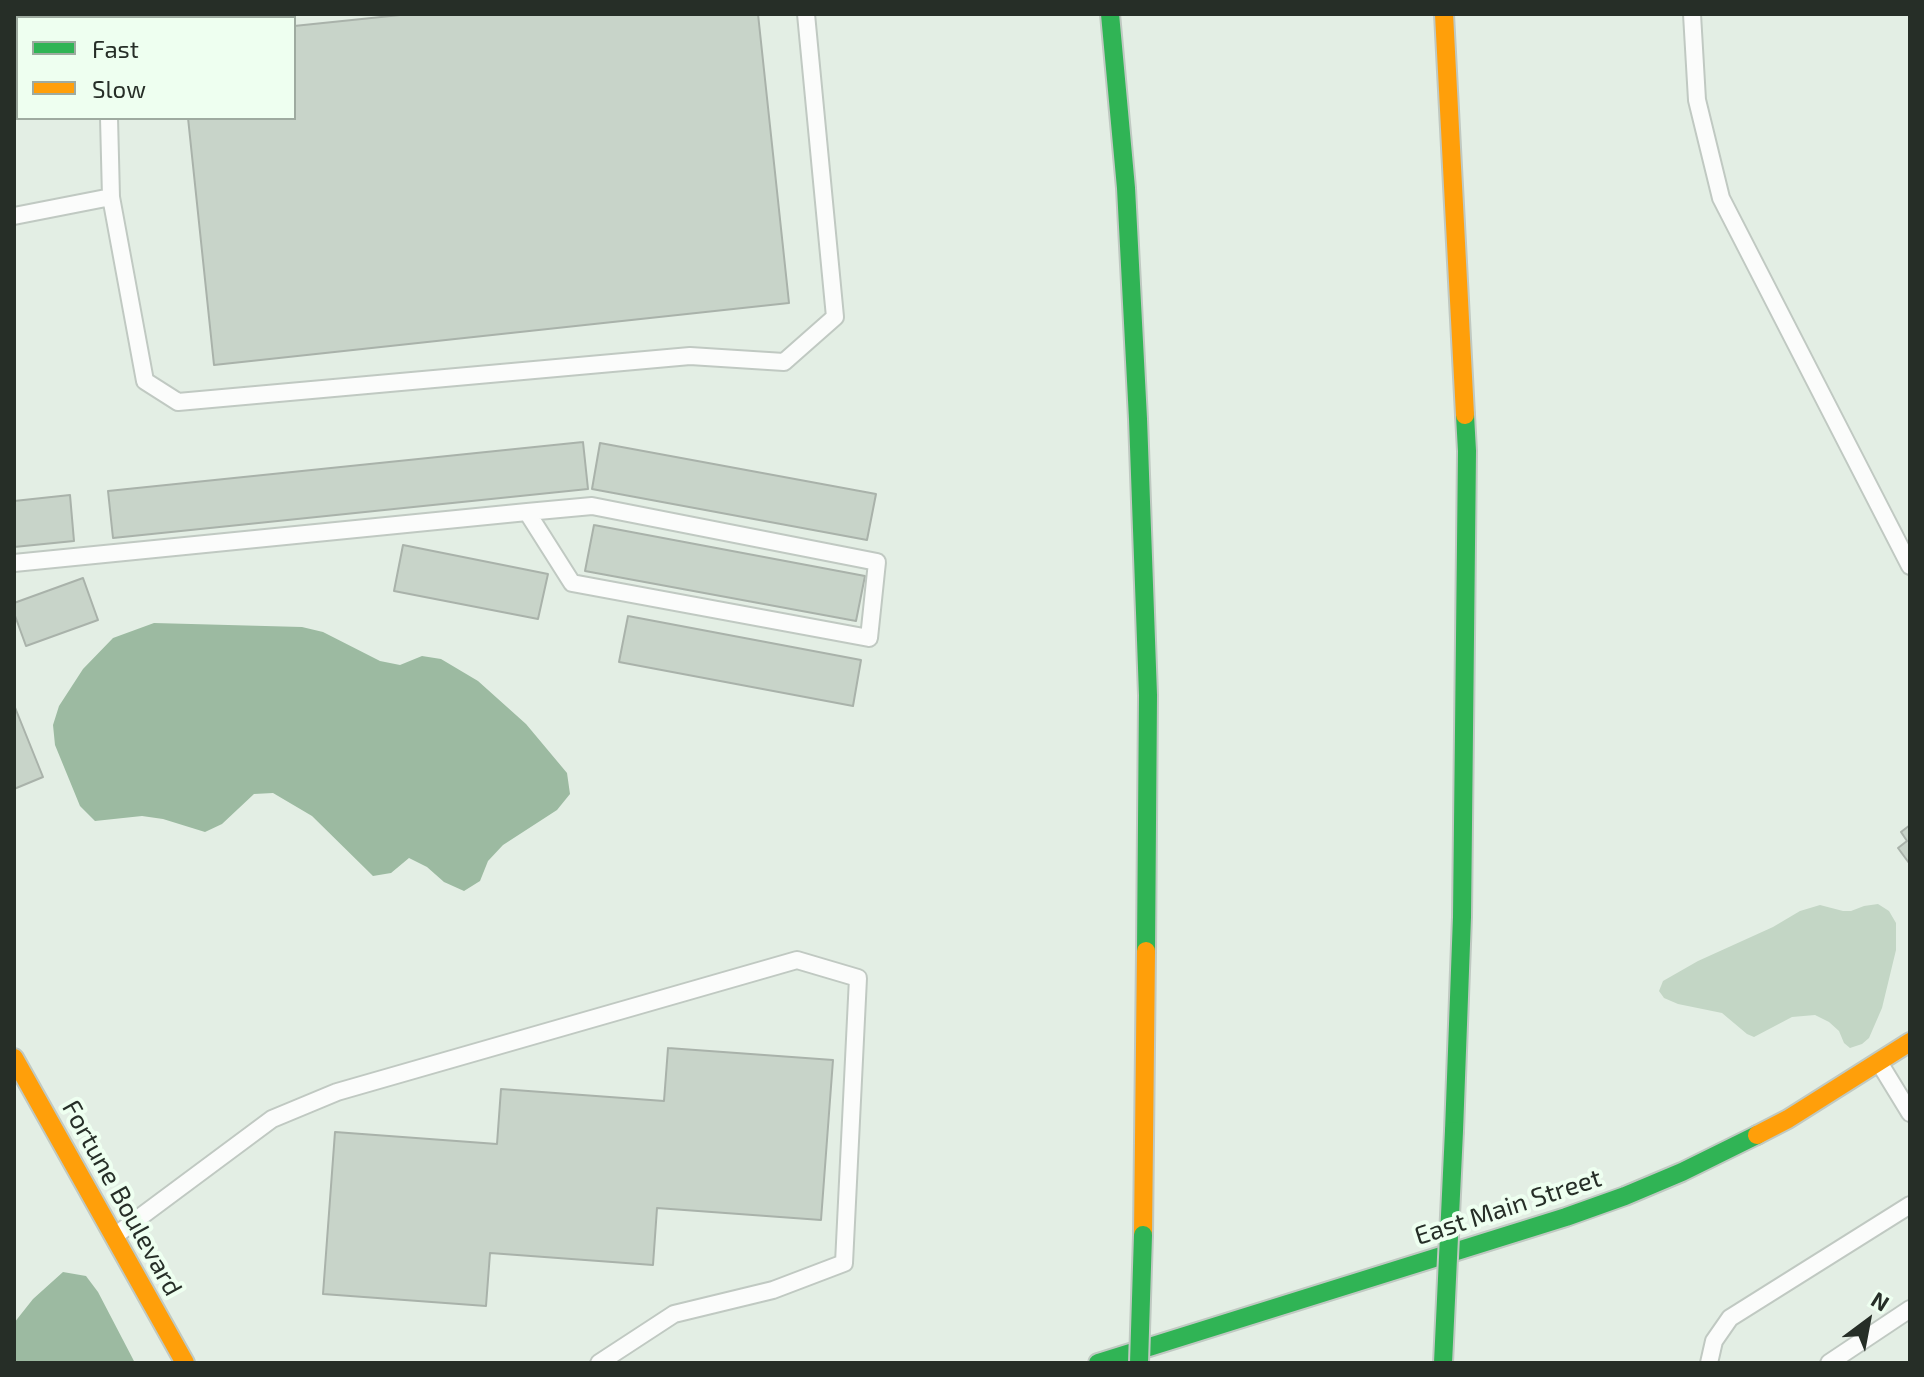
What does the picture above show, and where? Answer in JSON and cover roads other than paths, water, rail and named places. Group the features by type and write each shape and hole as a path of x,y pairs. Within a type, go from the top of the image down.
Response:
{"main road":[{"path":"1110,14 1126,188 1148,695 1139,1363"},
{"path":"1443,1363 1462,917 1467,451 1444,14"},
{"name":"East Main Street","path":"1098,1363 1625,1196 1740,1145 1800,1112 1910,1042"},
{"name":"Fortune Boulevard","path":"14,1058 185,1363"}],"lane":[{"path":"109,120 111,197 145,381 178,402 690,356 784,362 835,317 806,14"},
{"path":"1692,14 1697,100 1721,198 1910,566"},
{"path":"14,216 111,197"},
{"path":"14,563 527,512 592,506 877,562 869,638 572,583 527,512"},
{"path":"113,1237 272,1119 337,1092 797,960 858,978 844,1263 773,1290 674,1314 599,1363"},
{"path":"1879,1063 1910,1113"},
{"path":"1709,1363 1714,1341 1730,1318 1910,1205"},
{"path":"1829,1363 1910,1309"}]}
